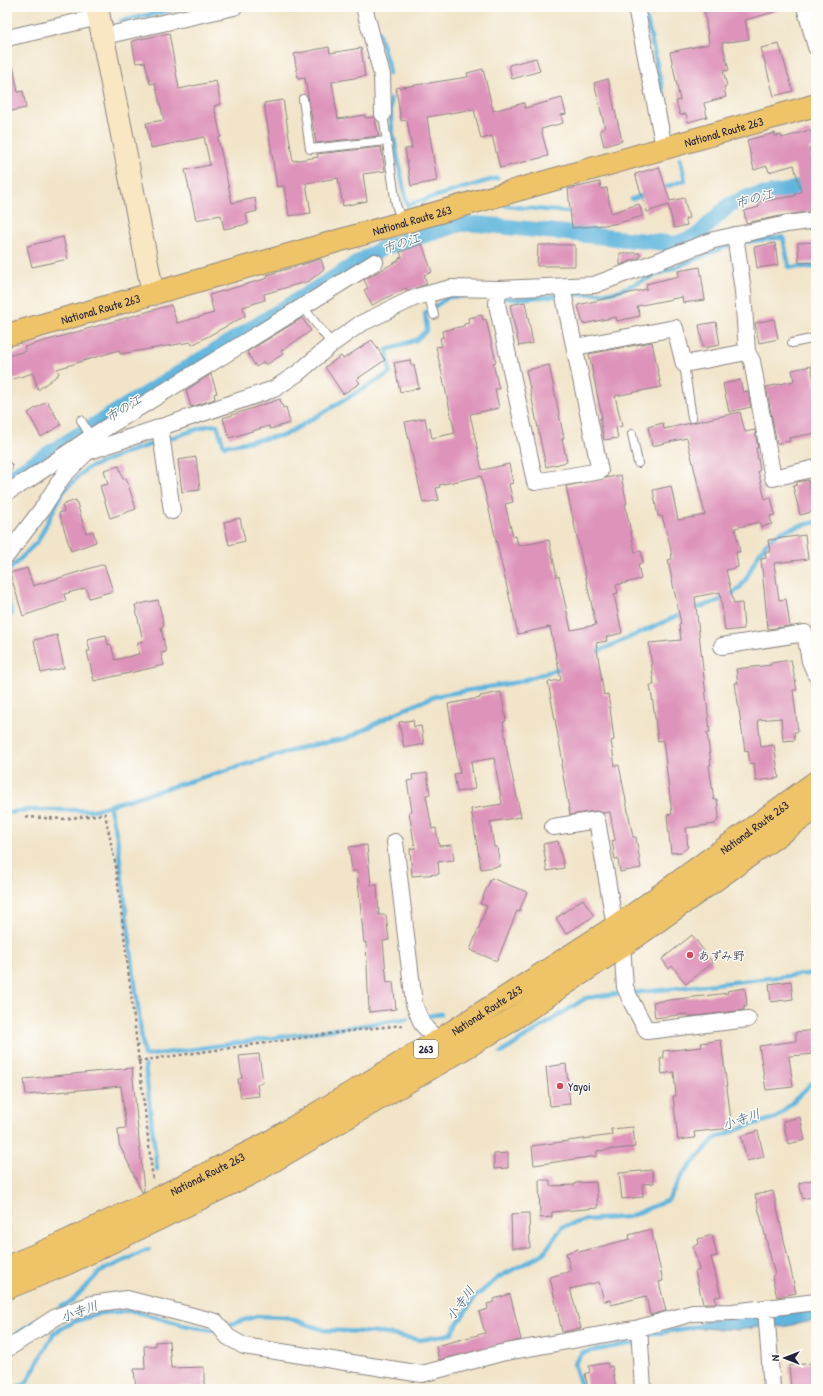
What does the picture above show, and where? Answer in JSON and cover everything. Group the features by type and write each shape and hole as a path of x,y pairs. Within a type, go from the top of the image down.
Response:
{"highway":[{"name":"National Route 263","path":"7,335 816,105"},
{"name":"National Route 263","path":"7,1288 68,1263 256,1171 504,1025 816,782"},
{"name":"National Route 263","path":"7,1267 50,1249 154,1200 266,1144 618,936 816,808"}],"street":[{"path":"7,38 100,20 234,7"},
{"path":"364,7 382,75 383,114"},
{"path":"636,7 664,147"},
{"path":"805,7 816,47"},
{"path":"100,20 153,294"},
{"path":"7,555 42,509 63,476 94,443 162,436 274,389 298,373 332,344 360,324 416,297 429,297 451,288 497,296 562,286 594,286 714,240 736,242 787,224 816,220"},
{"path":"736,242 743,291 747,352 752,361 773,478 816,468"},
{"path":"7,492 94,443 303,307 376,262"},
{"path":"497,296 535,482 600,471 562,286"},
{"path":"575,347 675,328 684,364 747,352"},
{"path":"162,436 172,511"},
{"path":"722,646 805,633 810,661 816,675"},
{"path":"553,827 597,820 618,936 625,986 647,1031 748,1019"},
{"path":"395,842 414,1004 422,1024 438,1041"},
{"path":"7,1349 56,1317 92,1304 127,1299 216,1322 228,1336 244,1346 422,1374 501,1352 639,1338 693,1313 733,1312 816,1302"},
{"path":"766,1309 772,1389"},
{"path":"639,1338 643,1389"}],"lane":[{"path":"302,99 310,149 386,141"},
{"path":"383,114 396,205 403,223"},
{"path":"429,297 434,315"},
{"path":"303,307 332,344"},
{"path":"792,343 816,338"},
{"path":"684,364 692,418"},
{"path":"81,420 94,443"},
{"path":"632,434 638,463"}],"path":[{"path":"26,817 63,819 105,814 116,867 154,1200"},
{"path":"138,1062 364,1029 422,1024"}],"water":[{"path":"816,1311 813,1321 782,1327 771,1325 739,1330 696,1328 705,1320"}],"building":[{"path":"704,7 777,7 778,11 745,20 749,39 722,43 729,70 723,71 727,86 724,87 726,97 704,103 707,117 688,122 686,114 680,115 676,101 680,100 670,52 709,44"},
{"path":"169,33 179,89 216,81 221,104 214,106 221,137 218,138 232,203 255,198 257,211 246,214 248,224 224,229 221,215 196,220 185,170 210,165 204,137 151,148 146,123 164,120 155,83 150,84 145,62 136,63 132,41"},
{"path":"779,44 793,91 774,96 761,48"},
{"path":"329,47 330,53 361,48 365,76 332,82 338,119 365,115 365,118 374,117 379,136 316,143 305,78 298,79 294,54"},
{"path":"536,58 540,71 512,79 509,65"},
{"path":"13,66 18,92 23,91 26,108 7,112 7,67"},
{"path":"483,69 493,111 524,103 525,108 562,98 566,114 561,115 563,123 541,129 548,156 500,168 492,136 481,139 474,109 427,117 437,181 411,186 405,149 412,148 407,120 401,121 396,88 468,77 467,73"},
{"path":"608,79 622,141 604,146 600,130 605,128 594,83"},
{"path":"283,100 293,161 318,157 317,154 381,147 385,171 363,174 367,201 343,206 338,178 306,183 311,213 289,216 284,186 277,187 264,103"},
{"path":"810,130 815,147 809,148 816,176 816,211 785,215 746,223 744,211 759,207 758,202 795,196 795,194 801,192 794,165 769,172 767,166 754,170 747,140 775,133 775,136 781,135 782,138"},
{"path":"659,167 670,201 684,198 689,218 685,219 687,225 674,228 668,205 647,212 635,174"},
{"path":"600,182 601,189 607,188 611,213 639,204 643,216 614,224 572,228 568,189"},
{"path":"63,237 68,259 32,267 27,246"},
{"path":"816,242 816,262 799,263 798,243"},
{"path":"775,243 778,265 757,268 754,247"},
{"path":"422,244 432,272 424,275 427,284 407,291 406,288 372,305 364,290 368,288 364,280 399,260 399,258 402,257 400,252"},
{"path":"538,245 575,245 575,266 537,266"},
{"path":"620,253 640,253 640,257 620,265"},
{"path":"321,259 324,269 309,281 264,294 265,300 243,307 245,316 192,345 191,342 120,354 119,350 57,369 59,374 38,390 33,373 7,381 7,356 26,351 24,347 171,305 177,323 214,313 209,295 268,278 267,275"},
{"path":"700,267 705,300 683,303 682,297 637,306 640,316 617,321 616,317 583,324 578,305 647,289 646,284 679,276 678,271"},
{"path":"525,302 533,343 519,346 510,305"},
{"path":"482,315 483,320 486,319 496,362 493,363 499,389 495,389 499,408 470,414 482,470 509,464 513,483 509,484 513,502 505,504 513,537 516,536 518,546 549,540 571,630 596,625 566,486 621,475 627,504 625,504 635,552 641,551 643,563 638,564 641,579 616,585 618,593 614,594 622,633 606,637 607,641 596,643 604,695 608,694 614,740 611,741 615,766 619,765 633,837 636,837 641,868 620,872 618,859 615,859 612,841 615,840 610,812 603,813 596,811 570,815 561,764 563,763 548,682 561,680 550,627 518,634 481,476 439,485 440,487 436,488 439,500 423,503 405,422 425,418 427,429 430,428 432,438 455,433 436,347 442,346 440,338 443,337 442,331 464,326 464,324 469,323 468,318"},
{"path":"302,318 311,331 281,351 283,354 266,365 264,362 256,367 247,352"},
{"path":"774,319 778,339 759,343 755,323"},
{"path":"716,322 720,345 703,348 699,325"},
{"path":"372,340 385,360 357,379 360,383 343,394 325,367 341,356 343,359"},
{"path":"652,342 661,387 615,396 622,426 616,428 618,438 604,440 600,418 602,418 589,354"},
{"path":"410,360 411,365 414,365 419,388 400,392 394,363"},
{"path":"549,365 564,438 562,439 567,462 546,467 526,370"},
{"path":"811,366 816,390 816,433 789,438 790,441 777,444 766,387 794,381 792,370"},
{"path":"211,374 217,393 214,394 215,399 191,407 186,390"},
{"path":"740,380 743,392 748,391 751,407 729,412 723,384"},
{"path":"280,399 283,408 286,407 290,423 270,429 269,426 229,438 223,418"},
{"path":"47,401 61,425 41,437 28,413"},
{"path":"740,412 745,432 755,430 758,448 756,448 760,470 758,471 765,499 771,497 775,515 770,516 772,524 761,527 759,522 735,528 740,552 736,552 738,567 726,570 734,604 742,603 744,629 725,631 720,592 695,597 710,732 707,732 711,765 709,765 714,800 717,799 719,818 715,824 686,828 688,847 682,852 671,853 667,815 672,814 663,740 658,741 650,685 654,685 649,643 681,640 679,625 681,624 668,560 672,559 670,545 662,516 658,516 653,490 671,486 678,520 705,515 687,438 652,446 648,427 663,423 664,429"},
{"path":"196,457 200,490 182,492 178,460"},
{"path":"119,466 123,479 126,478 136,509 110,518 100,486 108,484 104,470"},
{"path":"808,480 816,511 800,515 793,486 797,485 797,482"},
{"path":"76,500 86,533 93,531 96,542 71,551 59,513 64,511 62,505"},
{"path":"240,518 245,541 229,545 224,522"},
{"path":"805,535 808,559 774,563 779,600 786,599 790,626 768,629 761,559 766,558 765,552 770,552 768,540"},
{"path":"104,564 113,591 89,598 86,588 64,594 66,601 23,616 10,573 27,568 33,586"},
{"path":"158,600 164,626 161,627 166,652 161,653 164,665 94,681 87,651 90,651 87,639 106,635 108,645 111,644 115,660 139,654 137,643 143,641 135,605"},
{"path":"57,635 64,668 41,673 34,640"},
{"path":"791,660 797,690 793,690 798,732 794,732 795,740 783,741 781,718 758,720 761,747 774,745 779,778 756,781 754,763 750,764 748,750 745,751 735,683 738,683 736,669 771,665 771,663"},
{"path":"501,692 506,721 503,722 508,756 521,817 490,822 494,847 497,847 500,866 481,869 471,809 502,804 494,758 471,762 475,789 457,792 454,774 460,773 448,704 480,698 480,696"},
{"path":"413,720 414,727 421,726 424,744 404,748 399,722"},
{"path":"427,773 430,794 426,795 432,829 436,828 439,846 452,845 454,860 438,862 439,874 412,876 410,849 415,848 409,812 412,811 407,781 413,780 412,775"},
{"path":"558,841 564,868 547,871 543,844"},
{"path":"367,845 371,885 377,885 379,915 386,915 389,940 383,941 387,983 393,982 396,1009 369,1012 366,942 364,943 357,871 352,871 349,847"},
{"path":"491,878 527,892 519,912 517,911 497,961 470,950 487,906 480,904"},
{"path":"583,899 594,916 566,934 556,918"},
{"path":"692,935 713,963 686,984 672,966 669,969 662,959"},
{"path":"791,981 793,999 771,1002 769,984"},
{"path":"745,988 747,1006 744,1007 744,1010 688,1017 687,1014 655,1018 653,1002 728,993 727,991"},
{"path":"816,1030 816,1054 789,1056 793,1087 766,1090 759,1046 796,1041 796,1032"},
{"path":"721,1040 732,1128 694,1132 695,1138 678,1140 673,1096 676,1096 674,1072 662,1074 660,1059 664,1058 663,1051 702,1047 701,1043"},
{"path":"259,1054 263,1083 257,1084 259,1096 241,1098 238,1079 242,1078 239,1056"},
{"path":"566,1064 570,1104 550,1106 546,1067"},
{"path":"132,1068 144,1191 142,1192 119,1144 118,1129 126,1128 121,1086 26,1095 24,1079"},
{"path":"800,1117 805,1140 788,1144 783,1121"},
{"path":"633,1127 635,1147 597,1151 597,1156 534,1165 532,1146 612,1135 611,1129"},
{"path":"758,1131 764,1157 747,1161 741,1136"},
{"path":"508,1153 508,1168 494,1169 494,1154"},
{"path":"652,1170 654,1183 642,1184 643,1197 622,1199 619,1173"},
{"path":"816,1179 816,1196 803,1199 799,1183"},
{"path":"539,1180 550,1180 550,1186 596,1182 598,1208 552,1212 552,1217 540,1218"},
{"path":"773,1191 796,1293 777,1297 772,1276 775,1275 755,1195"},
{"path":"529,1213 530,1248 512,1248 511,1214"},
{"path":"651,1229 663,1281 659,1282 666,1311 650,1315 646,1296 611,1305 610,1300 604,1301 599,1282 570,1289 581,1328 562,1332 550,1277 571,1271 566,1253 578,1249 579,1252 630,1239 629,1235"},
{"path":"712,1235 717,1256 711,1257 721,1296 715,1297 716,1303 703,1303 695,1272 699,1270 693,1246 699,1244 698,1239"},
{"path":"510,1294 521,1340 439,1360 436,1346 485,1333 479,1312 488,1309 487,1304 494,1302 494,1299"},
{"path":"169,1341 171,1368 204,1367 204,1389 191,1389 191,1386 136,1389 134,1369 145,1369 144,1346 155,1346 155,1342"},
{"path":"608,1363 608,1367 612,1366 616,1389 588,1389 585,1374 590,1372 589,1366"},
{"path":"811,1363 814,1389 791,1389 789,1366"}],"waterway":[{"path":"121,21 185,7"},
{"path":"647,20 671,128"},
{"path":"378,31 388,65 389,74"},
{"path":"390,99 392,129 407,205 497,178"},
{"path":"660,189 685,180 680,158"},
{"name":"市の江","path":"7,479 382,248 460,224 478,224 675,244 697,236 729,205 748,197 787,191 816,182"},
{"path":"632,199 647,194"},
{"path":"506,206 567,212"},
{"path":"500,297 514,299 615,292 735,243 783,237 789,267 816,267"},
{"path":"7,572 38,541 62,493 86,469 128,452 207,426 217,425 224,446 285,435 390,373 387,350 416,340 427,330 425,313 449,297 465,296"},
{"path":"691,610 718,601 736,591 745,580 762,549 774,536 788,529 816,522"},
{"path":"7,596 11,614 7,620"},
{"path":"592,654 684,613"},
{"path":"7,813 27,810 94,810 304,747 348,738 396,713 435,696 518,682 564,667"},
{"path":"109,805 117,836 144,1056 407,1019"},
{"path":"632,993 816,973"},
{"path":"501,1053 586,998 624,993"},
{"path":"428,1016 441,1014"},
{"path":"145,1065 157,1169"},
{"name":"小寺川","path":"14,1389 27,1382 54,1333 73,1322 101,1313 133,1311 188,1326 213,1330 257,1316 285,1317 324,1330 381,1333 421,1340 451,1334 475,1297 499,1277 543,1254 562,1227 585,1220 628,1217 668,1200 683,1174 714,1139 747,1126 776,1118 816,1079"},
{"path":"61,1307 72,1301 100,1272 149,1249"},
{"path":"15,1335 39,1319"},
{"path":"647,1340 648,1335 704,1325"},
{"path":"582,1389 574,1364 582,1353 627,1344 638,1344"},
{"path":"778,1371 781,1389"}],"place":[{"name":"あずみ野","path":"690,955"},
{"name":"Yayoi","path":"560,1086"}]}
